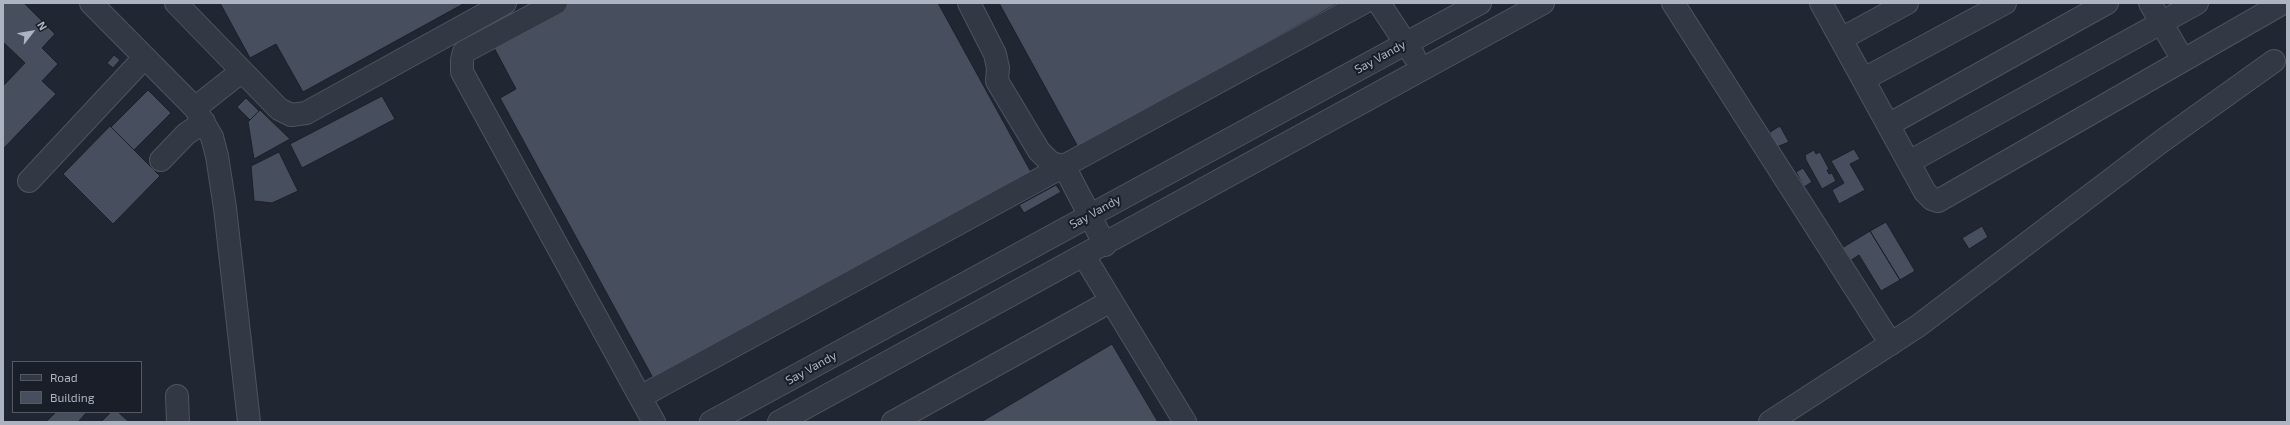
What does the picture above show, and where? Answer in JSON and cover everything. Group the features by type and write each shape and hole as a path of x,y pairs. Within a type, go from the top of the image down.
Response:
{"street":[{"path":"91,3 200,115 212,137 217,156 224,201 249,422"},
{"path":"176,3 279,109 291,115 306,113 505,3"},
{"path":"556,3 464,52 462,72 654,422"},
{"path":"969,3 995,54 998,68 997,81 1039,152 1051,163 1064,166 1105,245"},
{"path":"640,397 1363,3"},
{"path":"1379,3 1422,69"},
{"name":"Say Vandy","path":"711,422 1480,3"},
{"path":"779,422 1105,245 1543,3"},
{"path":"1673,3 1891,344"},
{"path":"1821,3 1925,192 1932,200 1938,201 2283,3"},
{"path":"1842,39 1907,3"},
{"path":"1864,79 2005,3"},
{"path":"1888,124 2108,3"},
{"path":"2150,3 2183,60"},
{"path":"1909,162 2196,3"},
{"path":"29,181 144,58"},
{"path":"1770,422 1891,344 1974,284 2222,96 2274,61"},
{"path":"161,160 186,134 200,115 242,71"},
{"path":"1084,256 1185,422"},
{"path":"893,422 1111,301"},
{"path":"177,396 178,422"}],"building":[{"path":"3,3 24,3 55,34 42,48 58,64 42,81 56,94 3,149 3,86 25,63 3,42"},
{"path":"220,3 465,3 303,92 276,44 250,58"},
{"path":"567,3 938,3 1031,172 653,378 500,98 516,89 492,44"},
{"path":"999,3 1338,3 1078,147"},
{"path":"114,55 120,60 113,68 107,63"},
{"path":"148,90 171,113 134,150 111,127"},
{"path":"382,96 395,119 302,168 290,144"},
{"path":"246,98 259,111 250,120 237,107"},
{"path":"260,110 290,139 254,159 248,122"},
{"path":"110,126 160,176 113,224 63,174"},
{"path":"1780,126 1789,142 1774,148 1768,137 1771,135 1770,132"},
{"path":"1854,149 1860,159 1850,164 1865,190 1839,204 1832,190 1844,183 1831,161"},
{"path":"1814,150 1816,154 1820,152 1829,169 1827,170 1829,174 1832,173 1836,181 1822,189 1806,160 1805,155"},
{"path":"279,152 298,191 272,203 254,201 251,166"},
{"path":"1803,168 1812,182 1804,187 1796,172"},
{"path":"1056,185 1061,192 1024,213 1019,205"},
{"path":"1886,222 1915,271 1900,280 1870,231"},
{"path":"1982,226 1988,237 1969,249 1962,238"},
{"path":"1870,231 1900,280 1881,291 1859,255 1850,261 1842,248"},
{"path":"1112,344 1158,422 981,422"},
{"path":"55,413 86,413 78,422 46,422"},
{"path":"110,413 119,413 129,422 101,422"}]}
